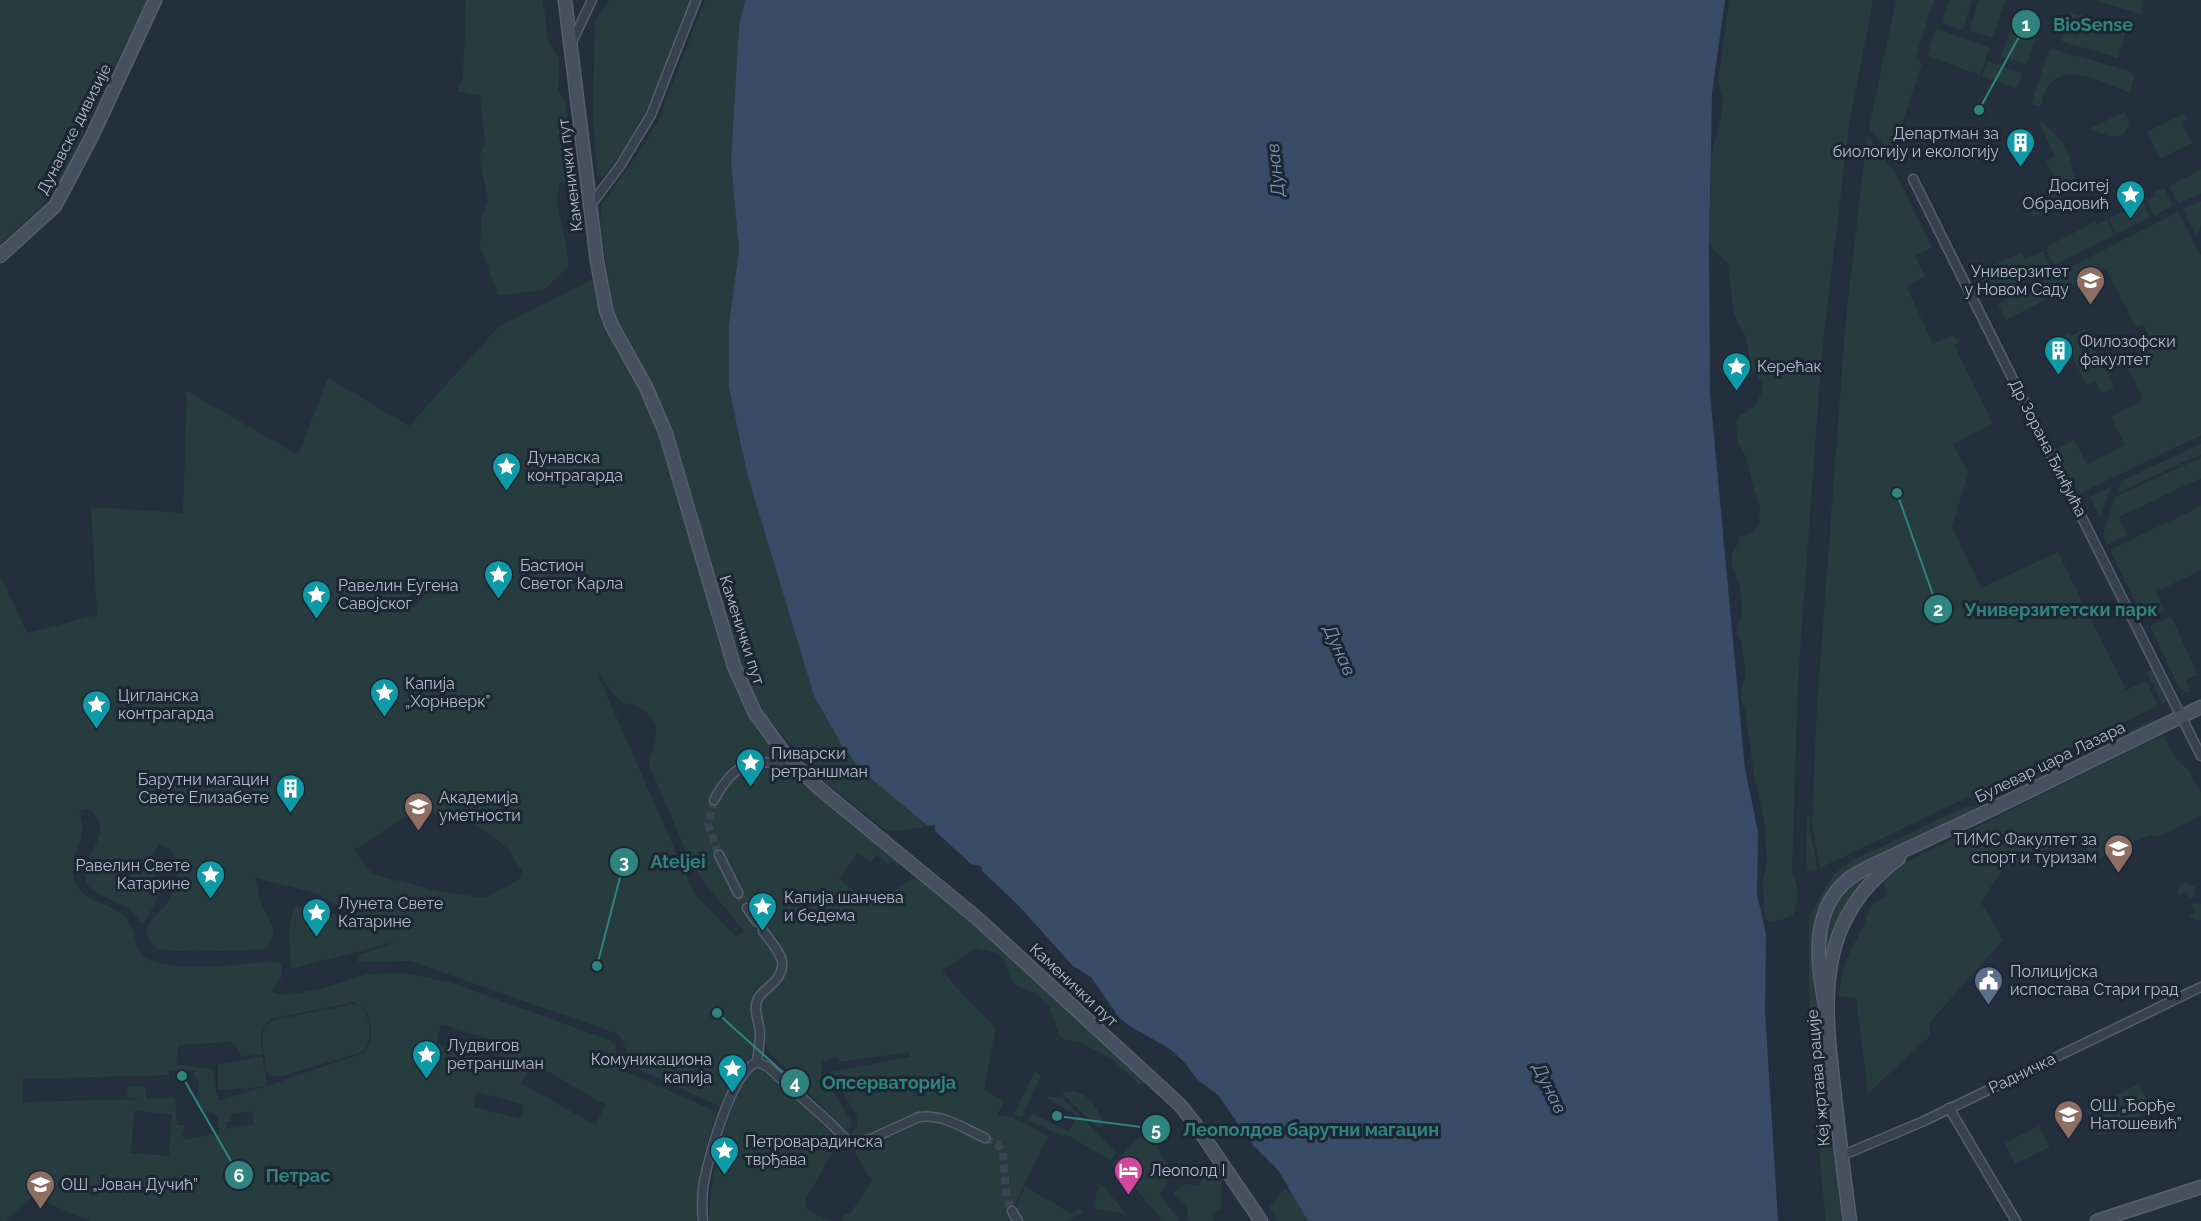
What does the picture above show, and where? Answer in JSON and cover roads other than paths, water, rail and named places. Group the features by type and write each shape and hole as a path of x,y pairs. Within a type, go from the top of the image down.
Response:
{"main road":[{"name":"Дунавске дивизије","path":"0,256 55,206 92,136 155,0"},
{"name":"Каменички пут","path":"565,0 590,206 606,310 612,326 646,387 666,434 738,677 755,713 764,728 798,769 866,829 977,918 1180,1106 1195,1124 1261,1221"},
{"name":"Булевар цара Лазара","path":"1827,1014 1819,963 1820,930 1826,908 1842,885 1857,873 2201,708"},
{"name":"Булевар цара Лазара","path":"1839,933 1855,901 1871,882 1914,847"},
{"name":"Кеј жртава рације","path":"1839,933 1834,946 1830,971 1827,1014 1850,1221"},
{"path":"2097,1221 2201,1187"}],"street":[{"path":"571,45 592,0"},
{"path":"590,206 620,166 651,116 696,0"},
{"name":"Др Зорана Ђинђића","path":"1913,179 2201,756"},
{"path":"714,800 724,782 736,770 749,764 780,763 798,769"},
{"path":"719,855 738,893"},
{"path":"747,908 757,922"},
{"path":"757,1062 759,1041 756,1002 760,995 779,978 783,966 780,953 764,931"},
{"name":"Радничка","path":"1841,1156 1882,1140 2201,987"},
{"path":"757,1062 768,1067 851,1144 873,1138 927,1116 939,1118 985,1138"},
{"path":"703,1221 703,1187 714,1141 744,1071 757,1062"},
{"path":"1949,1108 2016,1221"},
{"path":"1012,1211 1018,1221"}],"water":[{"name":"Дунав","path":"745,0 1725,0 1712,93 1709,245 1710,394 1745,769 1758,832 1757,894 1766,934 1765,1011 1778,1221 1308,1221 1278,1170 1253,1145 1218,1095 1198,1080 1170,1049 1128,1025 1118,1016 1091,977 1073,966 1018,905 982,871 981,866 971,864 935,831 935,825 928,826 862,771 842,746 814,696 748,477 729,387 729,325 739,249 731,161 739,26"}],"tunnel":[{"path":"714,800 708,824 719,855"},
{"path":"738,893 747,908"},
{"path":"985,1138 998,1145 1003,1152 1006,1193 1012,1211"}],"place":[{"name":"BioSense","path":"1979,110"},
{"name":"Департман за биологију и екологију","path":"2020,168"},
{"name":"Доситеј Обрадовић","path":"2130,220"},
{"name":"Универзитет у Новом Саду","path":"2090,306"},
{"name":"Филозофски факултет","path":"2059,376"},
{"name":"Керећак","path":"1736,392"},
{"name":"Дунавска контрагарда","path":"506,492"},
{"name":"Универзитетски парк","path":"1897,493"},
{"name":"Бастион Светог Карла","path":"499,600"},
{"name":"Равелин Еугена Савојског","path":"317,620"},
{"name":"Капија „Хорнверк”","path":"384,718"},
{"name":"Цигланска контрагарда","path":"97,730"},
{"name":"Пиварски ретраншман","path":"750,788"},
{"name":"Барутни магацин Свете Елизабете","path":"290,814"},
{"name":"Академија уметности","path":"418,832"},
{"name":"ТИМС Факултет за спорт и туризам","path":"2118,874"},
{"name":"Равелин Свете Катарине","path":"211,900"},
{"name":"Капија шанчева и бедема","path":"763,932"},
{"name":"Лунета Свете Катарине","path":"317,938"},
{"name":"Ateljei","path":"597,966"},
{"name":"Полицијска испостава Стари град","path":"1989,1006"},
{"name":"Опсерваторија","path":"717,1013"},
{"name":"Петрас","path":"182,1076"},
{"name":"Лудвигов ретраншман","path":"426,1080"},
{"name":"Комуникациона капија","path":"733,1094"},
{"name":"Леополдов барутни магацин","path":"1057,1116"},
{"name":"ОШ „Ђорђе Натошевић”","path":"2069,1140"},
{"name":"Петроварадинска тврђава","path":"724,1176"},
{"name":"Леополд I","path":"1129,1196"},
{"name":"ОШ „Јован Дучић”","path":"40,1210"}]}
